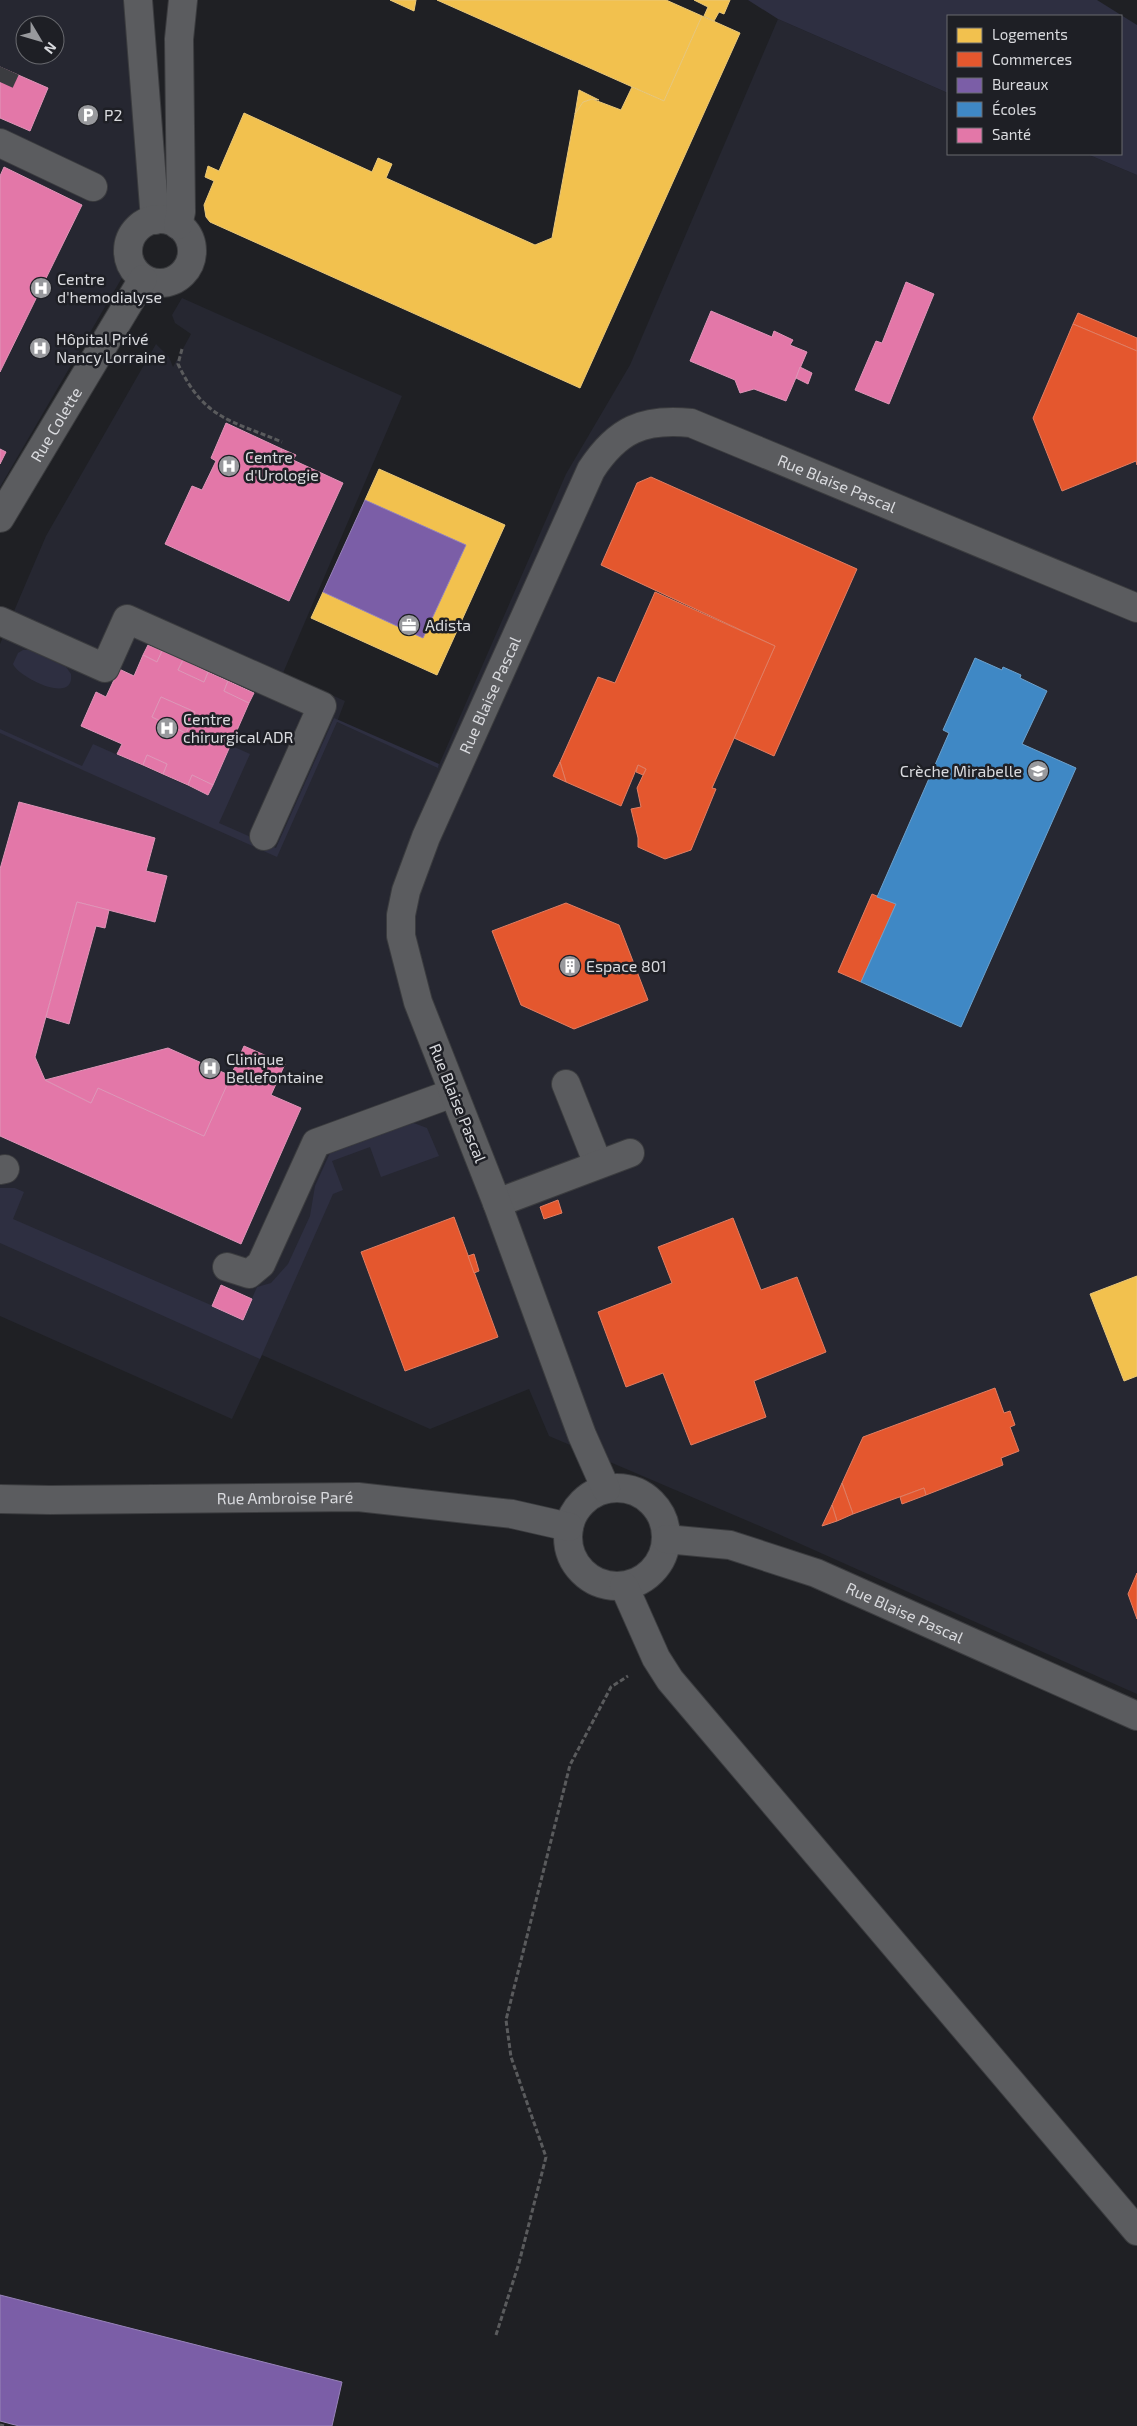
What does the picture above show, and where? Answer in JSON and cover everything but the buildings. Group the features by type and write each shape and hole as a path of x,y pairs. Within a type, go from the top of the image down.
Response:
{"street":[{"path":"138,0 166,222"},
{"path":"166,222 180,212 179,39 183,0"},
{"path":"0,143 93,187"},
{"path":"166,222 182,227 190,238 192,251 190,265 181,276 169,282 156,283 143,279 134,270 128,257 129,244 134,232 144,223 166,222"},
{"name":"Rue Colette","path":"0,518 143,279"},
{"name":"Rue Blaise Pascal","path":"606,1489 582,1435 497,1203 418,1002 401,936 401,915 406,891 426,837 591,470 609,444 627,432 646,424 666,420 691,423 716,431 1137,608"},
{"path":"0,621 105,668 127,619 322,706 264,836"},
{"path":"566,1084 598,1164"},
{"path":"227,1267 248,1274 261,1264 316,1144 454,1092"},
{"path":"497,1203 630,1153"},
{"path":"621,1488 636,1492 649,1500 658,1511 664,1524 666,1539 663,1556 654,1570 640,1581 624,1586 608,1586 593,1581 581,1571 572,1558 568,1543 569,1527 574,1514 582,1503 606,1489 621,1488"},
{"name":"Rue Ambroise Paré","path":"0,1498 60,1500 358,1497 512,1514 569,1527"},
{"name":"Rue Blaise Pascal","path":"666,1539 730,1545 816,1573 1137,1716"},
{"path":"624,1586 656,1658 670,1680 1137,2231"}],"path":[{"path":"182,349 178,364 189,387 201,402 224,418 282,442"},
{"path":"496,2335 519,2262 546,2157 511,2057 506,2020 570,1765 611,1687 656,1658"},
{"path":"0,2425 4,2426"}],"shaded area":[{"name":"Hôpital Privé Nancy Lorraine","path":"0,0 153,0 162,209 0,487"},
{"path":"748,0 1097,0 1121,15 947,15 947,93 778,19"},
{"path":"1122,16 1137,25 1137,175 1089,155 1122,155"},
{"path":"778,19 947,93 947,155 1089,155 1137,175 1137,1694 776,1533 549,1436 529,1389 430,1429 262,1355 232,1419 0,1316 0,644 46,536 156,344 169,357 173,367 191,334 175,323 172,315 182,298 402,396 283,673 345,701 337,722 438,767 566,474 630,365"},
{"path":"23,650 29,650 66,667 71,674 70,683 64,688 56,688 45,686 25,676 13,664 18,653"},
{"path":"334,718 439,764 438,768 337,722 277,857 0,733 0,729 82,766 93,744 208,795 230,745 250,754 219,823 276,848"},
{"path":"411,1122 427,1128 439,1156 381,1177 370,1147 332,1161 343,1190 333,1194 260,1359 0,1243 0,1188 15,1188 24,1192 13,1219 243,1319 257,1287 271,1283 288,1264 310,1216 315,1186 330,1153"}],"tunnel":[{"path":"0,82 6,69"}],"place":[{"name":"P2","path":"88,115"},
{"name":"Centre d'hemodialyse","path":"41,288"},
{"name":"Hôpital Privé Nancy Lorraine","path":"40,348"},
{"name":"Centre d'Urologie","path":"229,466"},
{"name":"Adista","path":"409,625"},
{"name":"Centre chirurgical ADR","path":"167,728"},
{"name":"Crèche Mirabelle","path":"1038,771"},
{"name":"Espace 801","path":"570,966"},
{"name":"Clinique Bellefontaine","path":"210,1068"}]}
